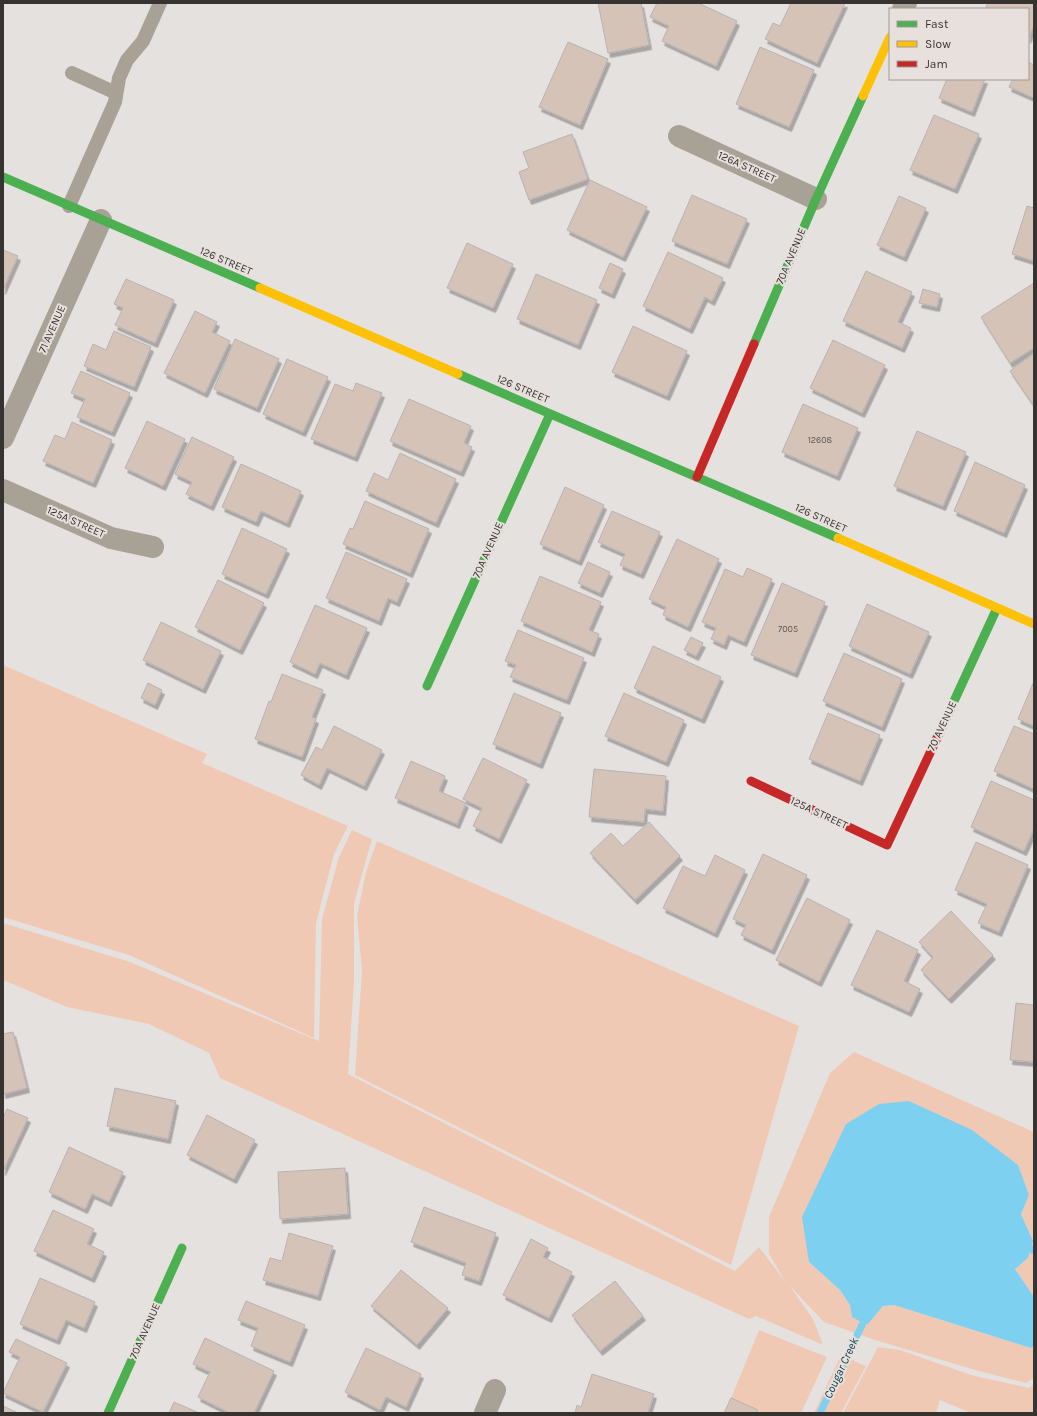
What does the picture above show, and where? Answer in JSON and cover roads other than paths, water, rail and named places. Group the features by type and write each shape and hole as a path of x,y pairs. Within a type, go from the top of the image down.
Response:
{"street":[{"name":"70A AVENUE","path":"696,476 816,199 889,39"},
{"name":"126A STREET","path":"679,136 816,199"},
{"name":"126 STREET","path":"3,177 696,476 1034,624"},
{"name":"71 AVENUE","path":"3,438 101,220"},
{"name":"70A AVENUE","path":"427,686 550,414"},
{"name":"125A STREET","path":"3,490 111,538 153,546"},
{"name":"70 AVENUE","path":"887,845 997,608"},
{"name":"125A STREET","path":"751,781 887,845"},
{"name":"70A AVENUE","path":"108,1413 182,1248"},
{"path":"485,1413 495,1390"}],"lane":[{"path":"69,206 115,102 119,78 127,60 143,41 160,3"},
{"path":"72,73 116,93"}],"water":[{"path":"909,1101 972,1130 1018,1165 1029,1195 1021,1214 1033,1241 1028,1258 1015,1269 1034,1297 1034,1346 1031,1348 894,1305 883,1306 868,1324 863,1323 852,1317 850,1305 840,1290 809,1262 802,1217 846,1124 879,1104"}],"waterway":[{"name":"Cougar Creek","path":"820,1413 863,1323"}]}
